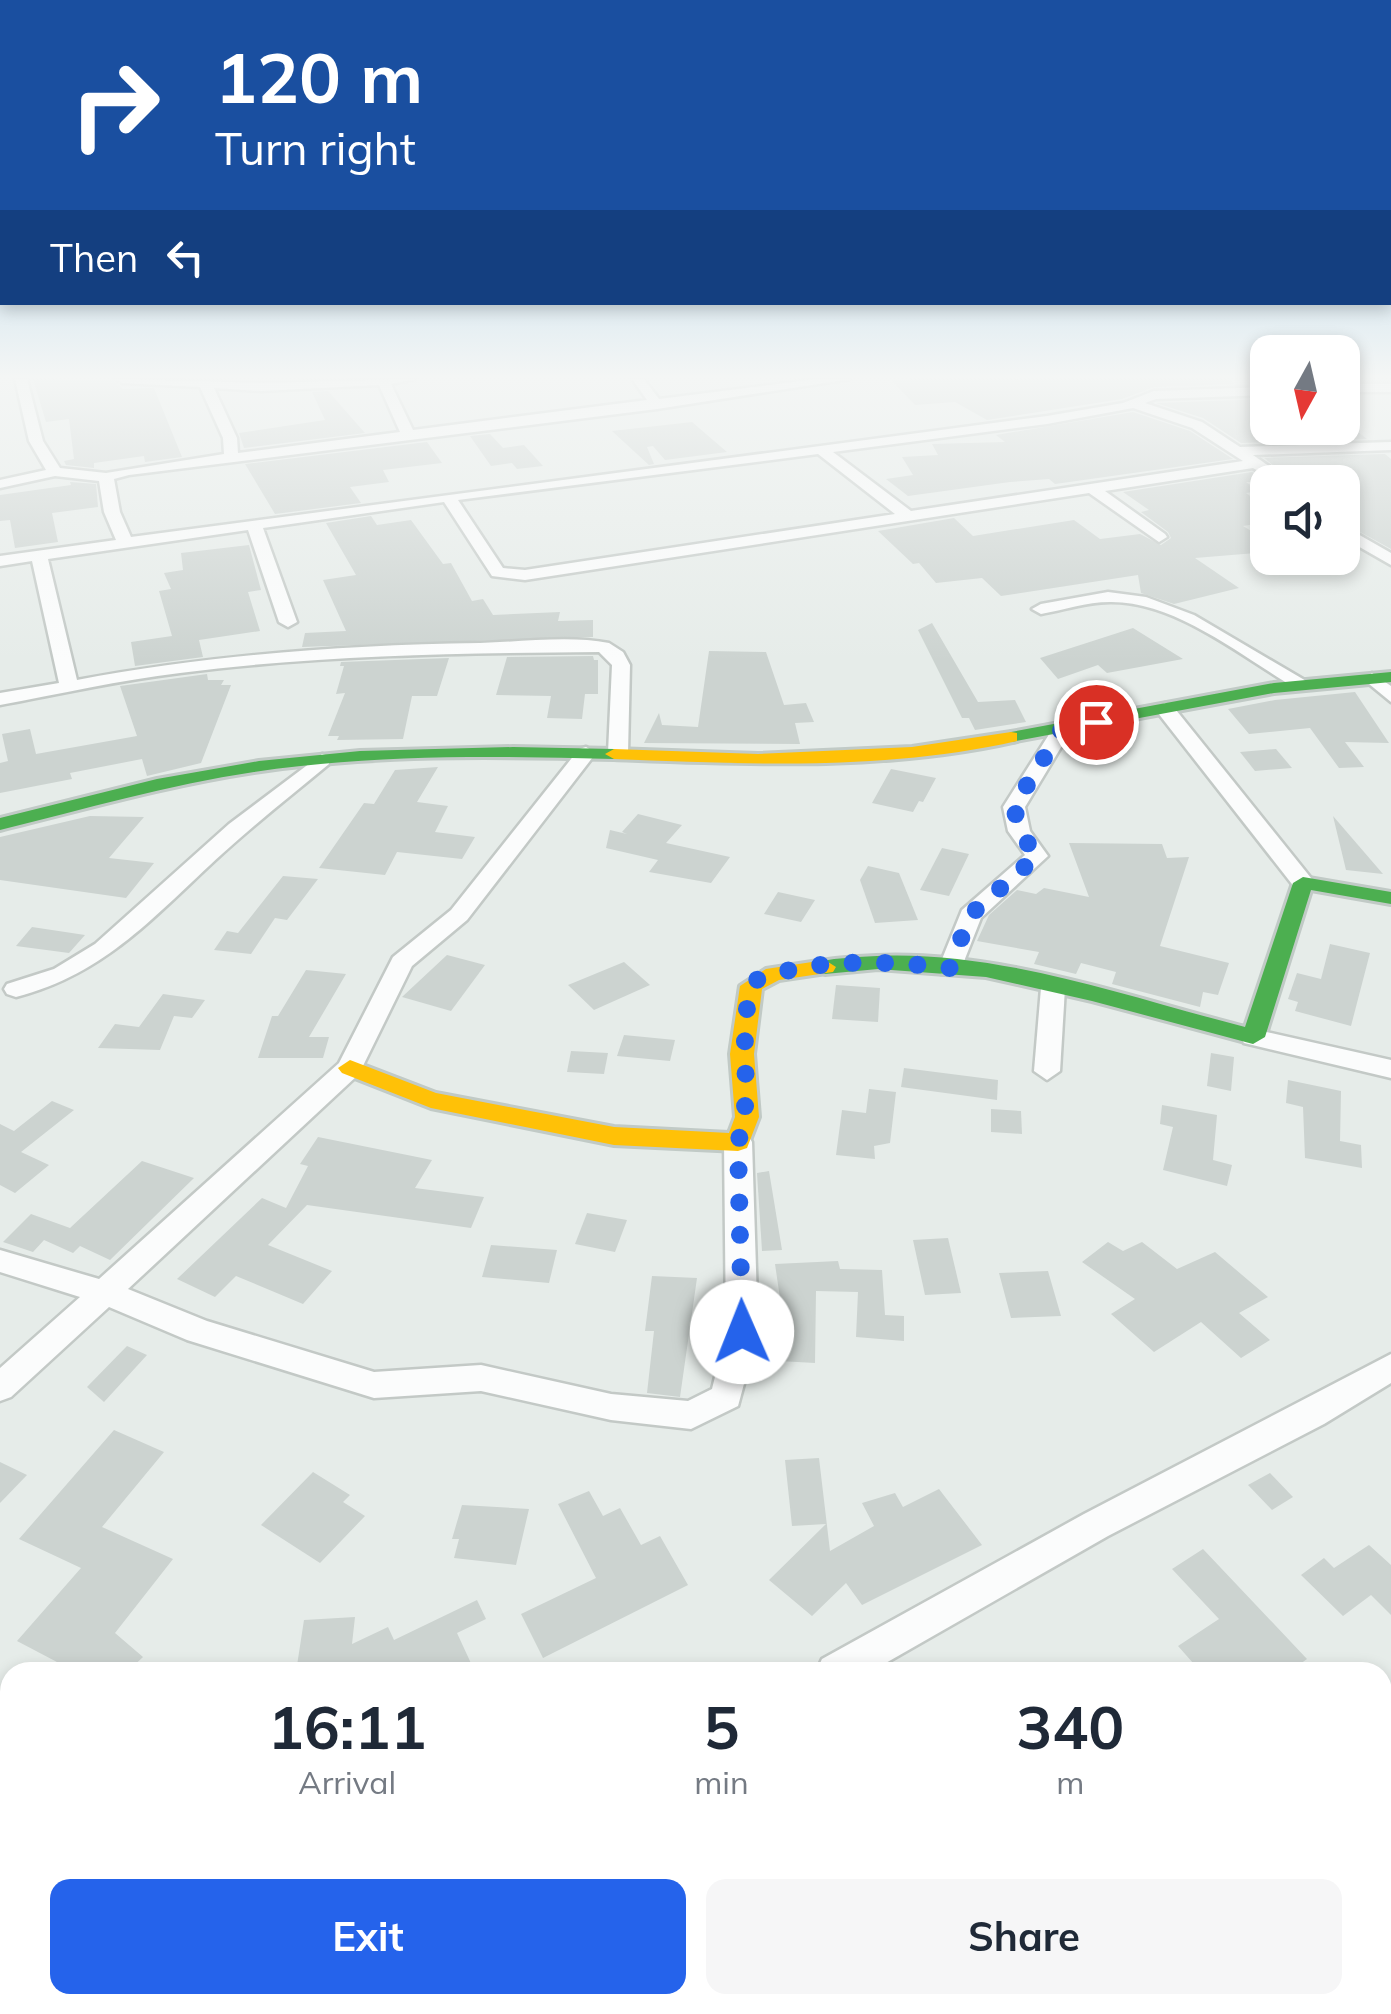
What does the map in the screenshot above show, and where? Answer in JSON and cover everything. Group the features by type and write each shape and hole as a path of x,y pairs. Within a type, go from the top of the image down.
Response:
{"street":[{"path":"0,484 50,473"},
{"path":"65,473 106,477 130,473"},
{"path":"0,561 634,473"},
{"path":"851,473 906,515"},
{"path":"448,498 498,572 510,575 1190,473"},
{"path":"106,477 106,497 127,544"},
{"path":"1090,488 1159,537"},
{"path":"254,526 288,622"},
{"path":"1360,541 1391,560"},
{"path":"38,556 69,686"},
{"path":"1041,609 1113,596 1130,598 1182,617 1304,685"},
{"path":"0,699 193,665 294,655 401,649 603,647 612,650 621,665 618,753"},
{"path":"0,824 208,774 322,760 432,752 758,759 912,752 1304,685 1381,678 1391,696"},
{"path":"1165,709 1303,883 1391,898"},
{"path":"950,968 970,915 1037,856 1019,831 1014,806 1062,729"},
{"path":"0,1388 350,1068 402,962 458,915 586,753"},
{"path":"16,990 62,974 102,949 236,829 322,760"},
{"path":"1253,1037 1303,883"},
{"path":"0,1261 106,1293 198,1331 374,1384 481,1378 611,1407 691,1415 726,1397 742,1332 738,1142 747,1117 742,1054 754,981 834,965 876,962 950,968 1052,988 1391,1069"},
{"path":"1047,1071 1052,988"},
{"path":"350,1068 430,1100 614,1136 738,1142"},
{"path":"853,1662 1096,1524 1312,1414 1391,1367"}],"building":[{"path":"250,473 384,473 389,482 350,487 361,503 275,514"},
{"path":"1133,473 1055,484 1049,479 1010,482 908,496 886,479 913,475"},
{"path":"1250,473 1250,482 1246,482 1250,492 1246,493 1250,496 1250,525 1243,526 1250,530 1250,553 1195,558 1239,588 1174,604 1141,593 1138,575 1001,596 982,578 936,583 919,563 913,564 878,531 954,518 973,536 1074,520 1100,539 1140,534 1161,545 1171,538 1141,512 1149,510 1123,492"},
{"path":"1360,473 1391,473 1391,549 1360,532"},
{"path":"70,482 96,484 98,507 52,513 58,542 15,548 10,520 0,521 0,495 71,485"},
{"path":"371,516 377,525 411,520 443,564 451,563 472,601 483,599 493,615 560,612 558,621 593,620 593,637 302,647 305,633 346,631 323,580 356,575 326,523"},
{"path":"249,545 261,590 248,592 260,631 199,640 203,657 135,666 131,642 172,636 159,591 171,589 164,573 183,570 181,553"},
{"path":"932,623 978,702 1015,700 1026,722 975,730 969,718 962,718 918,630"},
{"path":"1133,628 1183,659 1107,673 1098,665 1058,679 1040,658"},
{"path":"709,651 766,652 784,705 806,703 814,722 795,723 800,744 644,743 659,713 662,725 698,727"},
{"path":"593,656 598,660 598,694 585,694 582,719 547,718 551,696 496,695 507,657"},
{"path":"449,658 437,696 412,696 403,739 337,740 339,736 328,736 345,693 336,694 344,666 340,666 341,662"},
{"path":"207,674 208,680 224,680 221,685 231,685 201,763 147,776 142,759 70,773 72,779 0,793 0,763 8,761 2,734 30,729 36,754 137,736 120,686"},
{"path":"1355,692 1389,743 1345,742 1364,767 1339,768 1310,728 1249,734 1228,709 1275,700"},
{"path":"1276,749 1292,768 1255,771 1240,752"},
{"path":"438,767 417,802 448,806 435,832 475,837 462,859 397,852 385,875 319,868 364,803 374,804 395,770"},
{"path":"891,769 936,778 913,812 872,803"},
{"path":"638,814 682,825 666,843 730,857 711,883 649,872 658,860 606,848 610,830 627,834 622,832"},
{"path":"90,816 144,817 109,858 154,863 126,898 0,880 0,837"},
{"path":"1333,816 1383,874 1346,870"},
{"path":"1069,843 1162,844 1167,858 1189,857 1160,946 1229,963 1218,995 1203,992 1200,1007 1112,984 1116,972 1081,963 1076,974 1034,964 1039,952 977,941 989,915 1017,890 1036,894 1044,888 1089,897"},
{"path":"942,848 969,854 949,896 920,890"},
{"path":"868,866 899,873 918,920 875,923 860,880"},
{"path":"283,876 318,879 287,920 275,918 251,954 214,950 227,931 238,933"},
{"path":"778,892 815,900 801,922 764,914"},
{"path":"32,927 85,935 69,953 16,946"},
{"path":"1330,944 1370,953 1351,1026 1295,1011 1298,1002 1288,999 1297,973 1321,979"},
{"path":"447,955 485,965 451,1011 402,997"},
{"path":"624,962 650,985 594,1010 568,985"},
{"path":"306,970 346,974 309,1037 329,1037 323,1058 258,1058 272,1016 278,1016"},
{"path":"836,985 880,988 878,1022 832,1019"},
{"path":"163,994 205,1000 192,1018 174,1016 160,1050 98,1048 115,1024 139,1027"},
{"path":"624,1035 675,1040 670,1061 617,1056"},
{"path":"571,1051 608,1053 604,1074 567,1072"},
{"path":"1211,1053 1234,1057 1231,1091 1207,1086"},
{"path":"904,1068 998,1080 997,1100 901,1087"},
{"path":"1288,1080 1341,1091 1340,1141 1361,1145 1362,1168 1305,1158 1303,1107 1286,1103"},
{"path":"869,1089 896,1092 890,1143 874,1146 875,1159 836,1155 842,1110 866,1113"},
{"path":"52,1101 74,1110 21,1152 49,1165 15,1193 0,1185 0,1124 14,1131"},
{"path":"1162,1105 1217,1115 1213,1160 1232,1165 1227,1186 1163,1170 1173,1127 1160,1124"},
{"path":"991,1109 1021,1111 1022,1134 991,1132"},
{"path":"318,1137 432,1160 415,1188 484,1197 471,1228 307,1205 268,1245 332,1271 303,1304 236,1276 215,1297 177,1279 262,1198 286,1208 308,1166 300,1164"},
{"path":"142,1161 194,1178 110,1260 80,1246 73,1253 44,1240 33,1252 3,1242 31,1214 70,1228"},
{"path":"769,1171 782,1250 762,1251 757,1173"},
{"path":"587,1213 627,1220 615,1252 575,1244"},
{"path":"948,1238 961,1293 925,1295 913,1240"},
{"path":"1108,1242 1123,1251 1142,1242 1177,1269 1215,1252 1268,1297 1239,1313 1270,1340 1241,1358 1201,1322 1154,1352 1111,1314 1135,1299 1082,1262"},
{"path":"491,1245 557,1250 549,1283 482,1277"},
{"path":"838,1261 840,1269 882,1270 885,1315 904,1316 904,1341 856,1337 858,1292 816,1291 815,1363 779,1361 780,1343 774,1343 776,1305 781,1305 775,1264"},
{"path":"1048,1271 1061,1316 1011,1318 999,1273"},
{"path":"652,1276 697,1278 680,1397 647,1393 654,1331 645,1331"},
{"path":"127,1346 147,1355 104,1402 87,1387"},
{"path":"114,1430 164,1452 102,1527 173,1559 115,1633 143,1657 138,1662 57,1662 17,1641 81,1568 19,1539"},
{"path":"819,1458 830,1551 874,1526 862,1503 895,1493 903,1507 939,1489 982,1545 862,1605 846,1583 812,1616 769,1580 826,1524 792,1526 785,1460"},
{"path":"0,1462 27,1475 0,1503"},
{"path":"313,1472 350,1495 343,1502 365,1516 320,1563 261,1525"},
{"path":"1270,1473 1293,1497 1272,1510 1248,1485"},
{"path":"589,1491 603,1516 620,1508 641,1545 660,1536 688,1585 543,1658 521,1614 596,1578 558,1504"},
{"path":"462,1505 529,1509 516,1565 454,1558 459,1539 452,1539"},
{"path":"1369,1545 1391,1565 1391,1615 1371,1595 1343,1616 1301,1575 1324,1558 1334,1568"},
{"path":"1203,1549 1307,1659 1192,1662 1178,1646 1219,1619 1172,1569"},
{"path":"477,1600 486,1619 457,1633 470,1662 298,1662 304,1620 355,1617 352,1644 388,1627 394,1640"}],"traffic: fast":[{"path":"1011,737 1274,688 1391,677"},
{"path":"0,824 183,779 309,760 462,752 614,754"},
{"path":"825,967 878,962 986,971 1041,981 1253,1037 1303,883 1391,898"}],"traffic: slow":[{"path":"614,754 758,759 912,752 1011,737"},
{"path":"350,1068 431,1100 614,1136 738,1142 747,1117 742,1054 751,986 774,974 825,967"}],"route":[{"path":"742,1332 738,1142 747,1117 742,1054 751,986 764,977 834,965 890,961 950,968 970,915 1037,856 1019,831 1014,806 1062,729 1096,722"}]}
